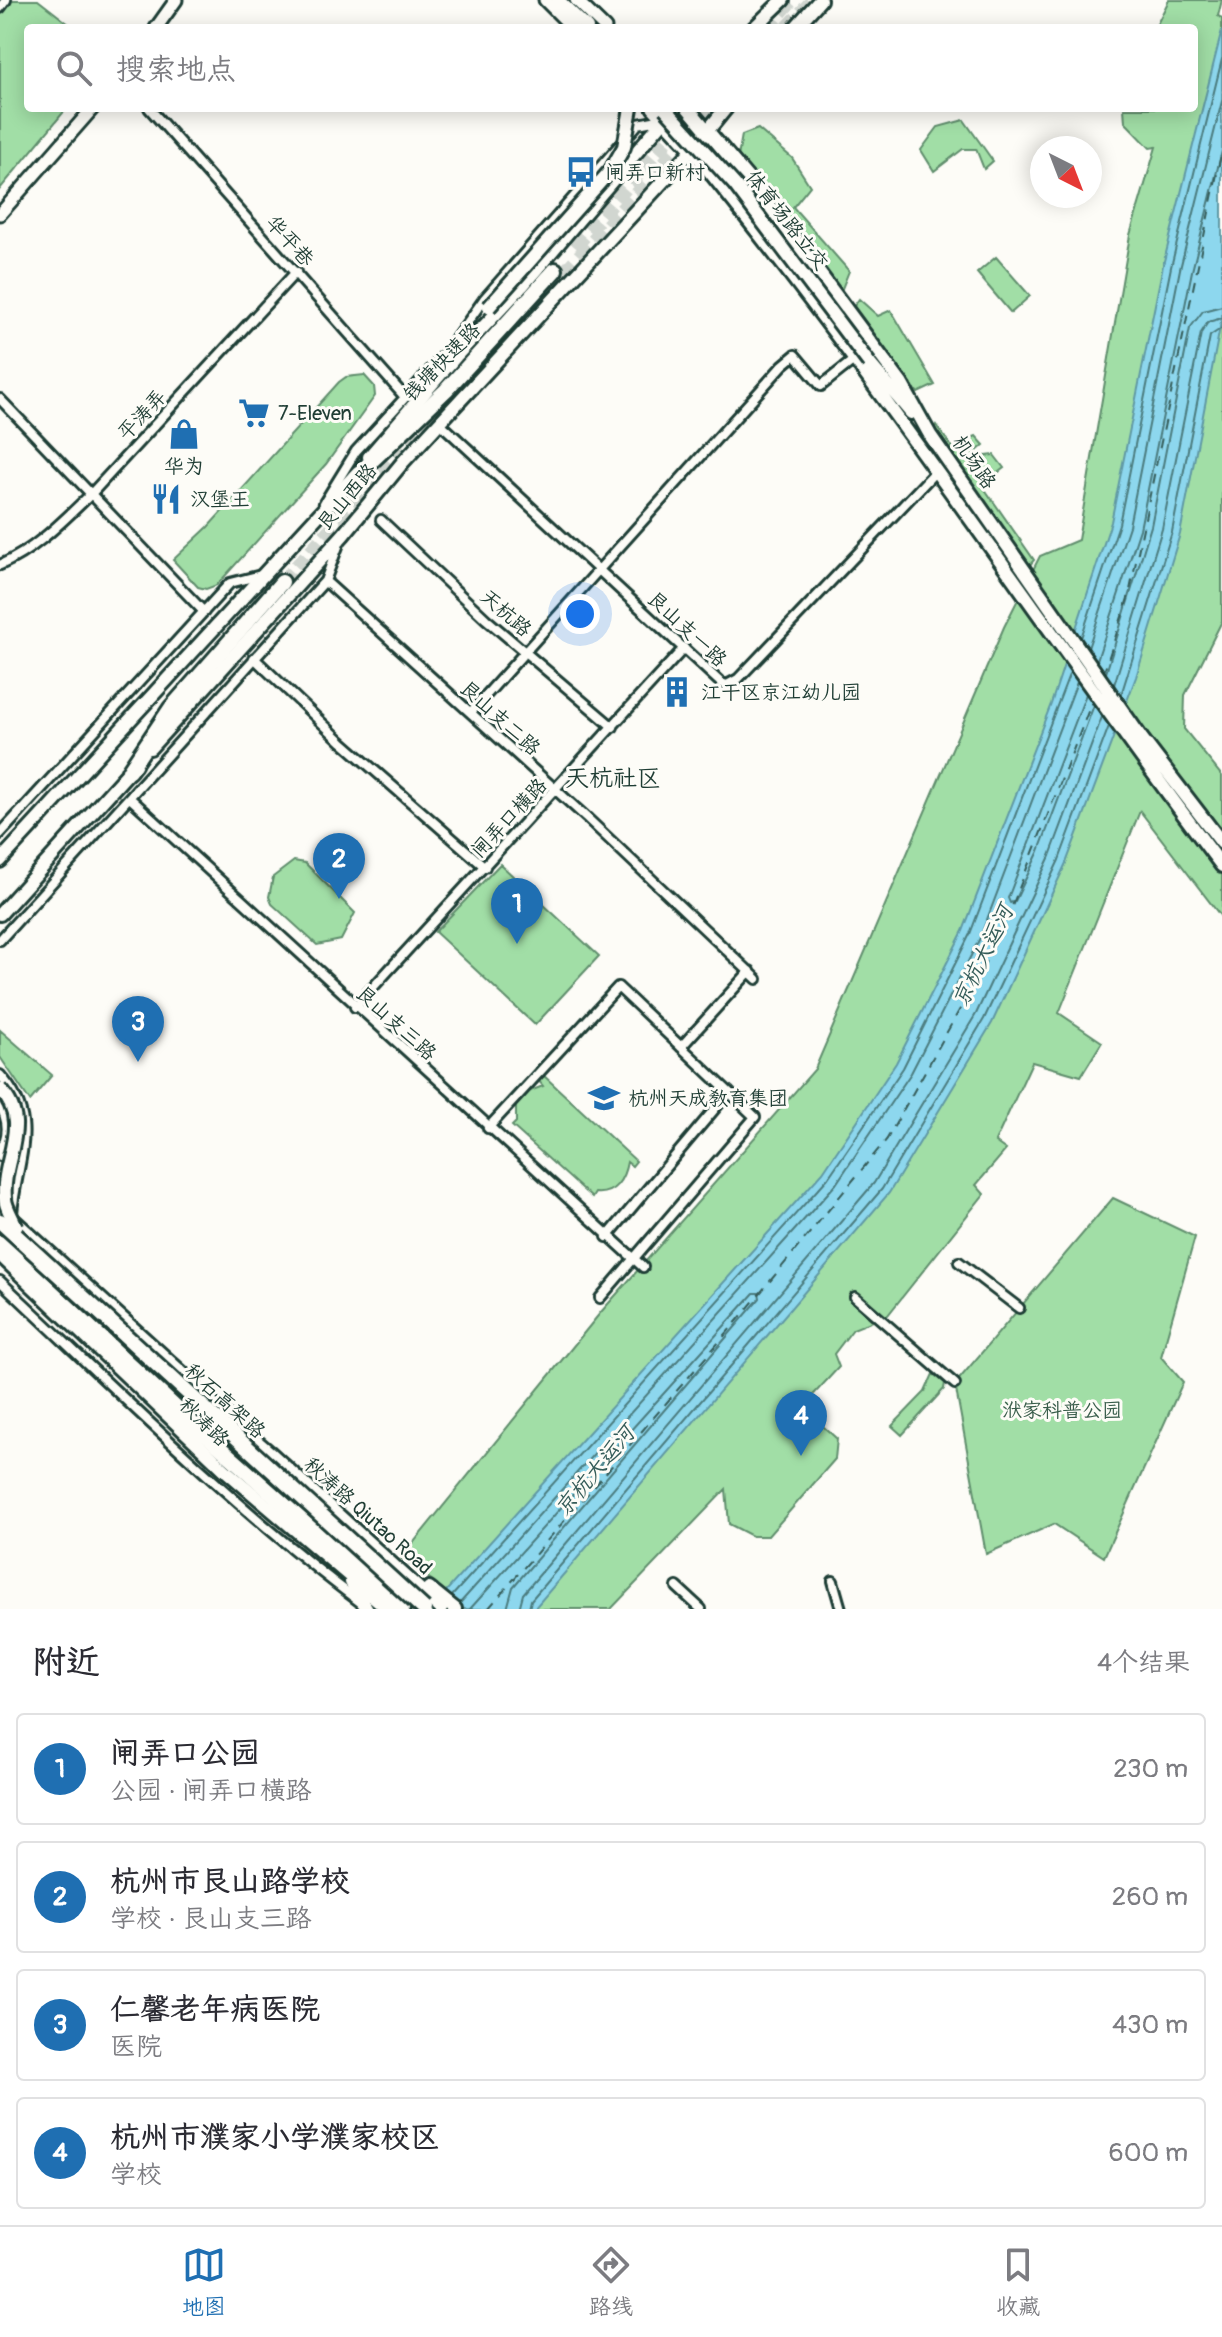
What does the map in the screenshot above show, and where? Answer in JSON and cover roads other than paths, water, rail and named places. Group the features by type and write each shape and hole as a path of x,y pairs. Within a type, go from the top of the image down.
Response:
{"highway":[{"name":"钱塘快速路","path":"354,478 446,390 555,270"},
{"path":"129,771 171,708 282,582"},
{"name":"秋石高架路","path":"6,1218 424,1609"},
{"name":"秋石高架路","path":"0,1252 402,1609"}],"main road":[{"path":"558,0 583,24"},
{"path":"758,24 783,0"},
{"path":"799,24 820,0"},
{"path":"456,356 489,307 611,170 624,147 630,112"},
{"name":"机场路","path":"692,112 901,383 930,435 1054,610 1138,744 1222,866"},
{"name":"艮山西路","path":"0,914 343,535 440,423 692,150 723,112"},
{"name":"艮山西路","path":"0,861 354,478 383,439 522,286 664,113"},
{"name":"体育场路立交","path":"664,113 762,219 869,363 936,466"},
{"name":"机场路","path":"692,150 936,466 1042,619 1138,744 1222,843"},
{"name":"体育场路立交","path":"869,363 930,435"},
{"path":"0,849 30,829"},
{"path":"0,1089 12,1108 16,1126 4,1199 6,1218"},
{"path":"0,1102 9,1126 7,1144 0,1154"},
{"name":"秋涛路","path":"6,1218 169,1367 269,1452"},
{"name":"秋涛路","path":"0,1252 224,1469 345,1572 368,1604"},
{"name":"秋涛路 Qiutao Road","path":"269,1452 441,1609"},
{"path":"409,1580 430,1588 455,1609"},
{"path":"368,1604 388,1609"}],"street":[{"path":"0,8 6,0"},
{"path":"159,24 176,0"},
{"path":"545,0 569,24"},
{"path":"576,0 601,24"},
{"path":"0,214 89,112"},
{"name":"华平巷","path":"153,112 405,397"},
{"path":"664,113 692,150"},
{"name":"艮山西路","path":"314,518 356,451 445,354 484,299 638,124 664,113"},
{"name":"平涛弄","path":"0,565 12,560 63,521 91,494 296,272"},
{"path":"471,712 751,397 795,355 821,386 855,359"},
{"path":"0,399 204,612"},
{"name":"艮山支一路","path":"440,423 721,683 727,685 738,679 936,466"},
{"name":"天杭路","path":"381,520 613,727"},
{"path":"0,940 131,799 325,581 343,535"},
{"path":"0,834 230,583 262,575"},
{"name":"艮山支二路","path":"325,581 556,790 757,979"},
{"name":"闸弄口横路","path":"355,1007 684,648"},
{"path":"254,658 333,734 485,867"},
{"name":"艮山支三路","path":"131,799 643,1267"},
{"path":"681,1047 750,971"},
{"path":"488,1128 618,987 755,1117 600,1298"},
{"path":"0,1075 16,1096 25,1119 24,1146 6,1218 0,1230"},
{"path":"607,1237 729,1092"},
{"path":"959,1262 1019,1308"},
{"path":"0,1281 317,1569 368,1604"},
{"path":"855,1297 955,1384"},
{"path":"224,1469 245,1505"},
{"path":"833,1581 841,1609"},
{"path":"677,1587 701,1609"}],"water":[{"name":"京杭大运河","path":"1222,30 1222,317 1180,534 1136,677 1066,863 992,1023 889,1193 534,1609 430,1609 823,1172 896,1063 963,931 1051,704 1111,522 1163,265"}],"tunnel":[{"path":"771,24 792,0"},
{"path":"791,24 811,2"},
{"path":"575,247 692,112"},
{"path":"282,582 710,112"}],"place":[{"name":"闸弄口新村","path":"581,172"},
{"name":"7-Eleven","path":"254,413"},
{"name":"华为","path":"184,434"},
{"name":"汉堡王","path":"166,499"},
{"name":"江干区京江幼儿园","path":"677,692"},
{"name":"杭州市艮山路学校","path":"339,899"},
{"name":"闸弄口公园","path":"517,944"},
{"name":"仁馨老年病医院","path":"138,1062"},
{"name":"杭州天成教育集团","path":"604,1098"},
{"name":"杭州市濮家小学濮家校区","path":"801,1456"}],"district":[{"name":"天杭社区","path":"613,778"}],"park label":[{"name":"洑家科普公园","path":"1062,1410"}]}
